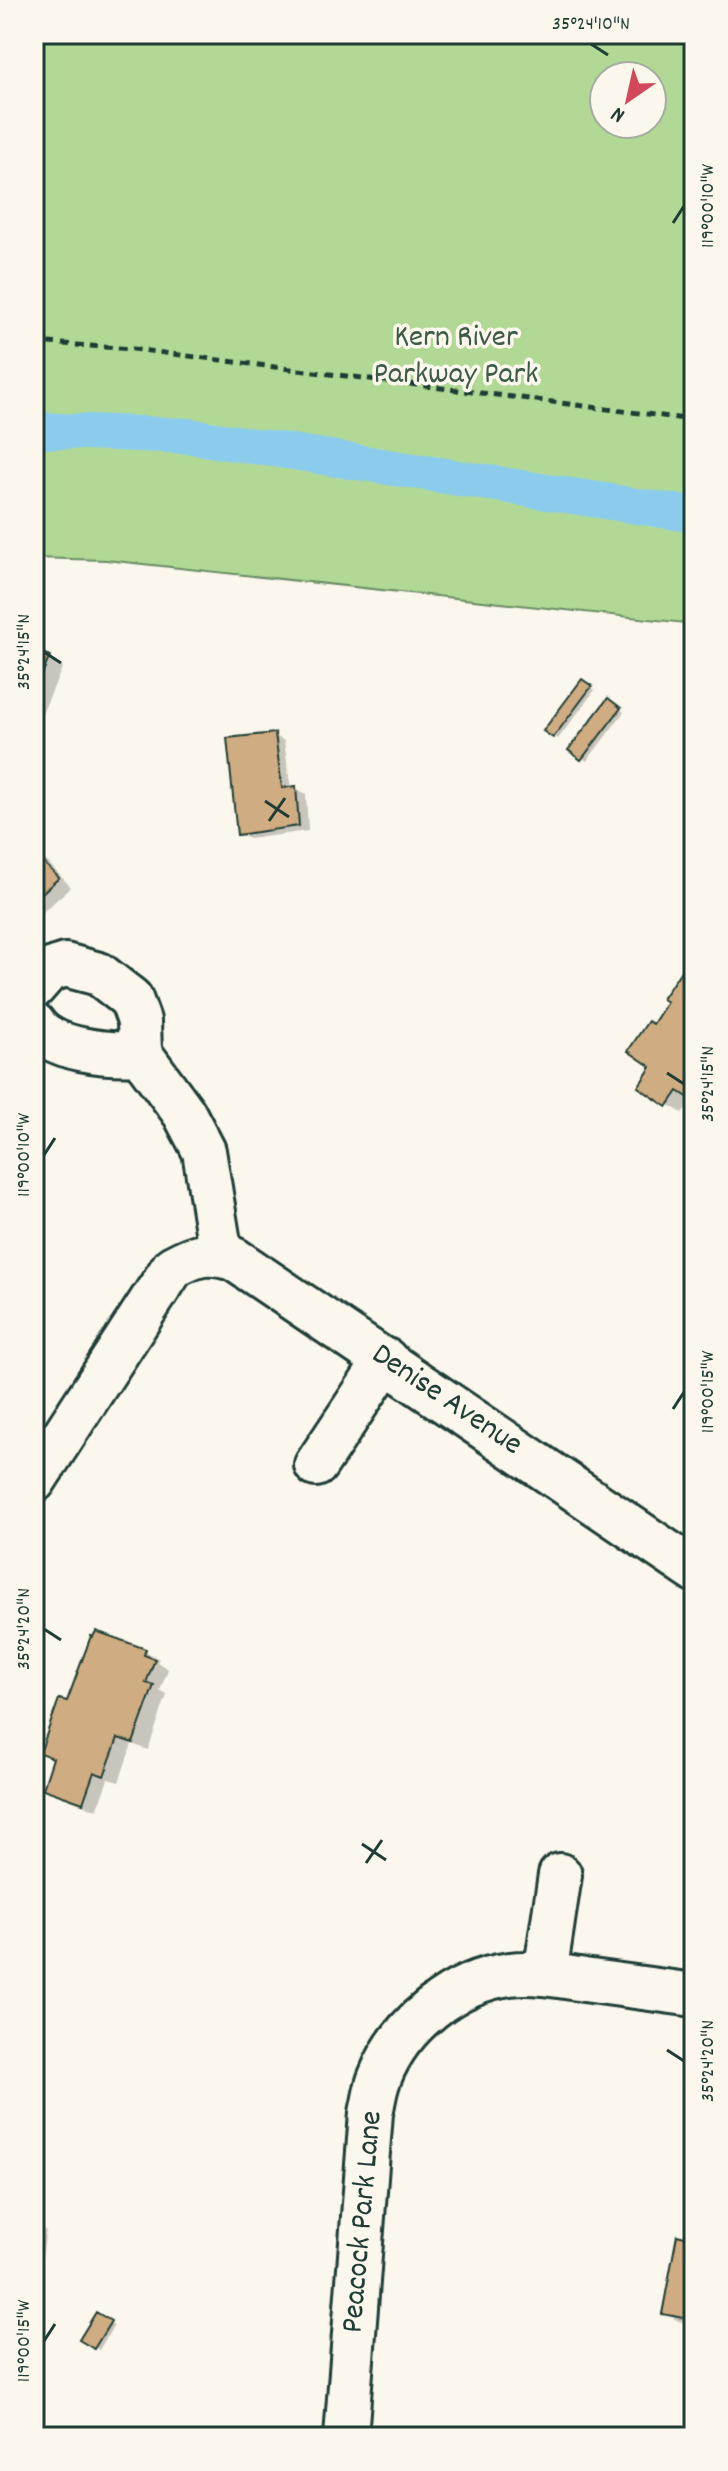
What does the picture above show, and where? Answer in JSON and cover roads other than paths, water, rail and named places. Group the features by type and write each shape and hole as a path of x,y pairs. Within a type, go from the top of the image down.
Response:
{"street":[{"path":"34,987 48,971 65,965 99,974 131,999 139,1021 140,1053 184,1113 204,1151 206,1256 173,1267 34,1481"},
{"path":"34,1024 53,1041 70,1046 120,1054 140,1053"},
{"name":"Denise Avenue","path":"206,1256 234,1259 694,1570"},
{"path":"316,1465 386,1360"},
{"path":"545,1974 560,1875"},
{"name":"Peacock Park Lane","path":"346,2437 371,2113 380,2078 396,2046 418,2019 449,1996 483,1981 510,1974 545,1974 694,1995"}],"waterway":[{"path":"34,430 190,436 694,515"}],"park label":[{"name":"Kern River Parkway Park","path":"456,358"}]}
